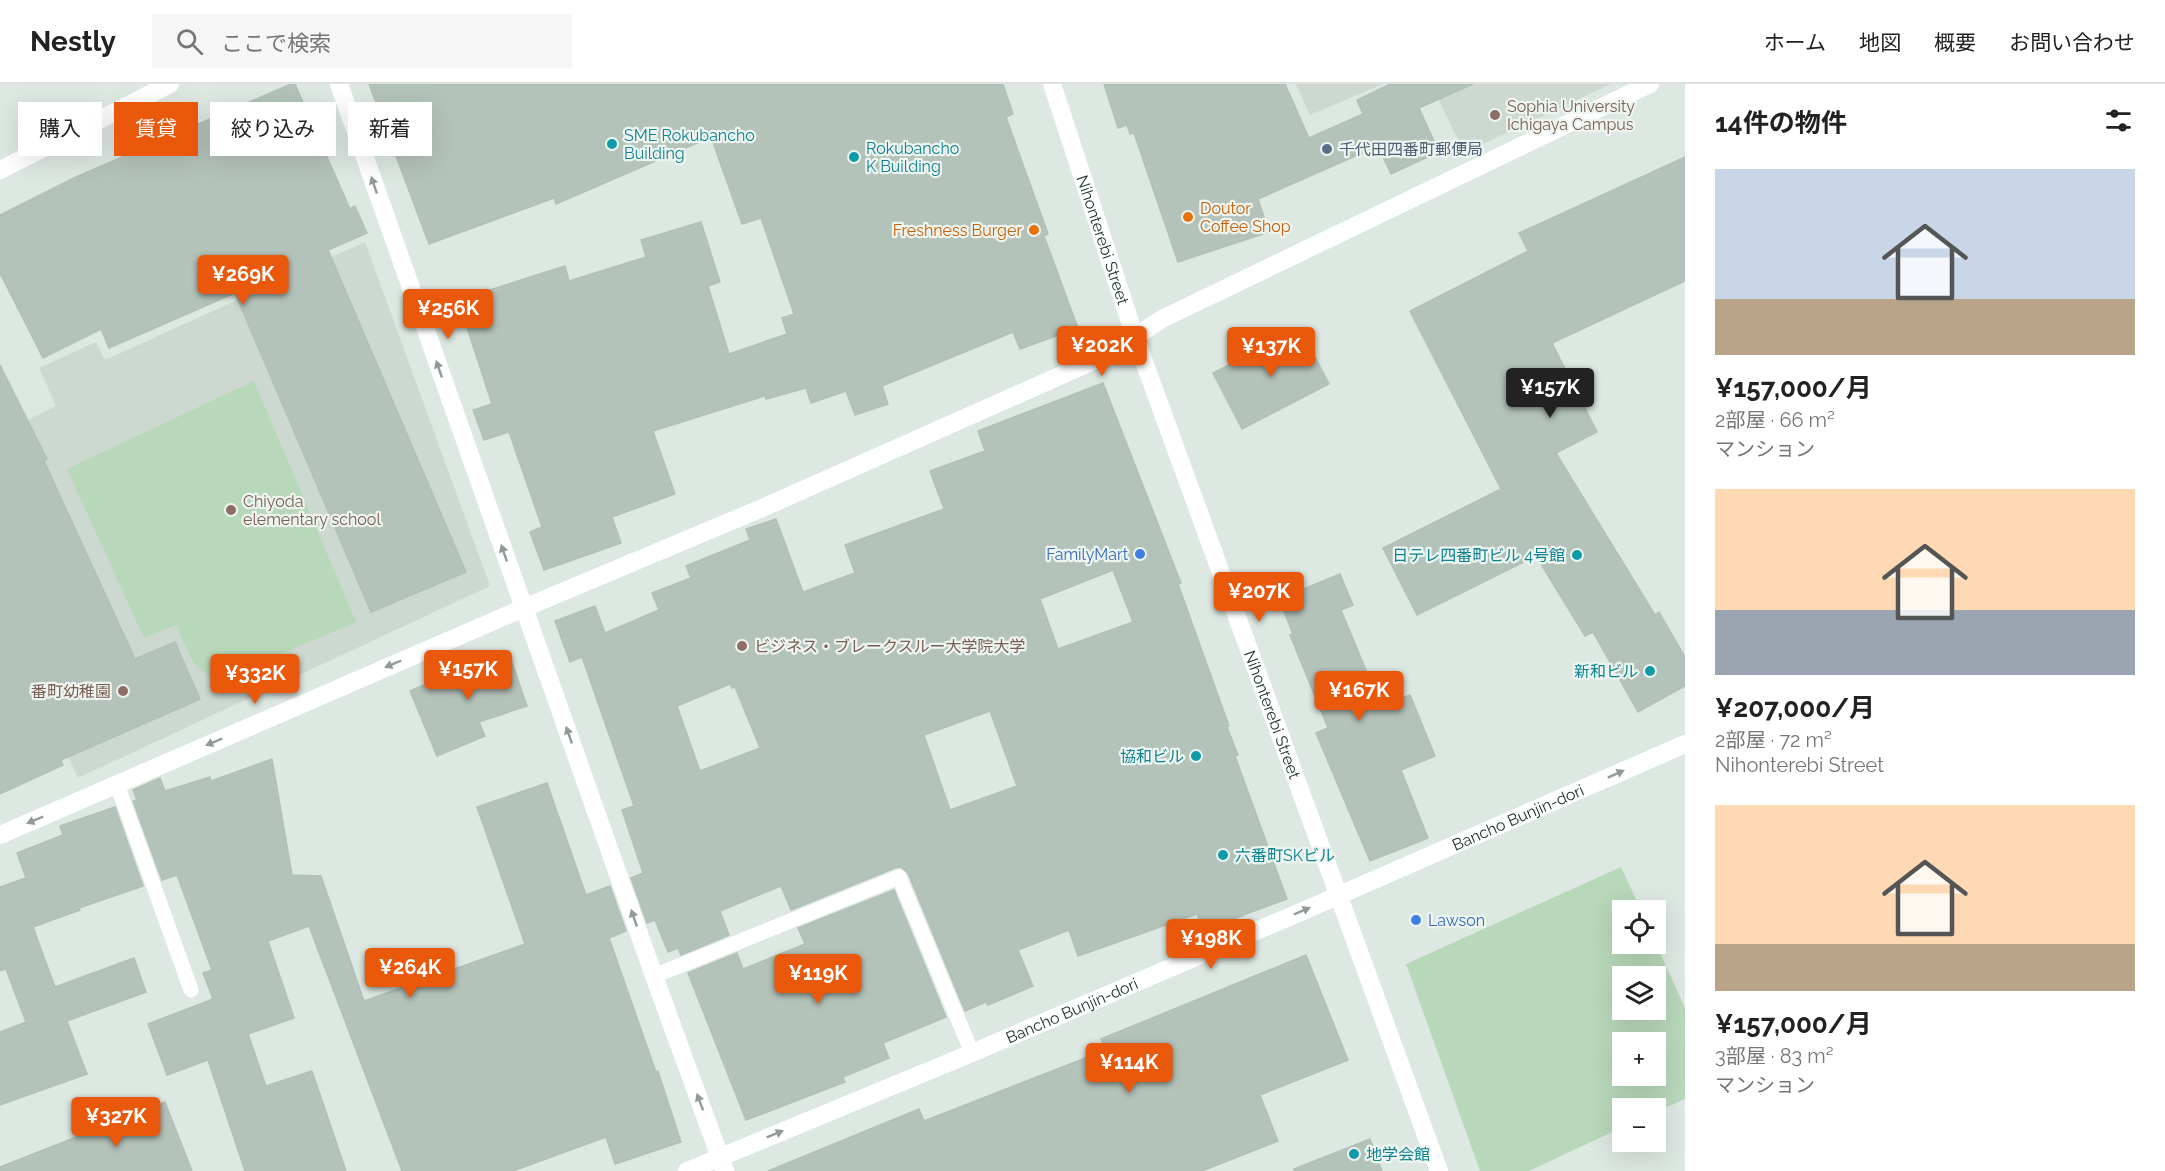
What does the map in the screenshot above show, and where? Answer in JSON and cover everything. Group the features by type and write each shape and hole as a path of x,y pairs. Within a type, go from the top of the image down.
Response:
{"street":[{"path":"0,170 170,84"},
{"path":"339,84 654,976 723,1164"},
{"name":"Nihonterebi Street","path":"1052,84 1135,337 1439,1171"},
{"path":"0,835 524,608 760,509 1109,354 1173,314 1650,84"},
{"name":"Bancho Bunjin-dori","path":"687,1171 723,1164 972,1053 1685,744"}],"lane":[{"path":"117,784 191,990"},
{"path":"654,976 899,877 972,1053"}],"shaded area":[{"path":"1296,84 1383,84 1310,115"},
{"name":"Sophia University Ichigaya Campus","path":"1431,84 1611,84 1472,149 1461,146"},
{"name":"Chiyoda elementary school","path":"365,242 490,586 78,778 0,606 0,433 56,406 39,368 96,342 105,360"}],"green space":[{"path":"254,381 356,622 214,682 194,663 176,625 144,638 67,469"},
{"path":"1621,867 1636,900 1612,900 1612,954 1661,954 1666,966 1612,966 1612,1020 1666,1020 1666,966 1685,1008 1685,1099 1666,1108 1666,1098 1612,1098 1612,1132 1529,1171 1480,1171 1406,964"}],"building":[{"path":"295,84 303,102 249,102"},
{"path":"369,84 1003,84 1013,114 1006,117 1048,234 1044,236 1078,328 1020,349 1013,332 882,386 888,404 855,415 846,391 811,403 806,388 766,399 765,396 653,431 675,494 612,517 621,543 544,570 530,532 542,527 509,432 484,440 473,410 492,404 458,300 565,266 569,281 646,257 641,240 701,222 720,282 708,286 729,354 787,334 782,318 794,314 761,218 742,224 711,137 556,204 554,198 429,244 396,156 432,156 432,102 376,102"},
{"path":"1104,84 1285,84 1309,138 1363,114 1357,100 1390,84 1473,84 1419,108 1439,152 1391,174 1378,146 1258,199 1269,232 1178,262 1134,133 1130,134 1127,125 1118,128"},
{"path":"210,119 210,156 327,156 350,209 355,206 367,233 328,250 466,572 371,612 235,293 109,348 101,329 43,358 0,273 0,215 76,177 125,156 198,156 198,124"},
{"path":"1685,157 1685,281 1552,343 1597,432 1556,453 1655,615 1659,612 1685,657 1685,686 1638,712 1593,632 1585,636 1536,556 1417,615 1383,548 1501,489 1410,311 1528,251 1519,233"},
{"path":"1300,328 1329,384 1242,429 1213,373"},
{"path":"0,365 47,459 44,461 135,659 175,642 200,699 61,760 63,765 0,794"},
{"path":"1103,383 1181,583 1178,584 1229,726 1227,727 1238,755 1235,756 1287,899 1203,930 1197,914 1078,956 1069,930 1018,950 1033,986 988,1005 986,1002 965,1011 908,873 901,867 791,910 781,886 720,911 729,935 681,955 678,948 668,952 655,920 647,923 631,878 643,873 622,810 634,806 582,657 570,662 555,621 595,606 605,633 659,610 652,593 691,578 686,566 750,540 746,529 776,519 803,592 855,573 845,545 944,509 930,471 985,451 978,431","holes":["1113,570 1133,622 1058,649 1040,599","730,684 732,688 735,687 760,748 700,771 677,706","990,711 1017,786 950,810 924,735"]},
{"path":"1340,574 1353,605 1341,610 1368,675 1374,673 1387,704 1410,695 1435,756 1401,770 1428,838 1370,861 1316,733 1328,728 1290,635 1293,634 1279,599"},
{"path":"508,651 527,706 479,722 485,736 437,756 410,691"},
{"path":"272,759 292,875 321,876 364,1001 525,944 477,807 547,783 586,895 610,886 626,931 609,938 656,1072 658,1071 681,1142 615,1164 606,1137 513,1171 402,1171 309,926 268,941 294,1018 248,1034 266,1086 312,1071 346,1171 245,1171 208,1060 167,1075 148,1024 213,999 203,973 212,970 177,875 162,880 133,801 137,800 133,790 160,778 165,791 210,777 211,781"},
{"path":"115,807 143,886 33,927 55,987 134,958 146,992 67,1021 87,1074 0,1105 0,1032 26,1022 6,969 0,971 0,887 26,878 17,853 63,835 60,826"},
{"path":"894,890 946,1017 883,1043 889,1058 843,1077 845,1082 746,1120 688,973 737,953 743,969 805,944 798,928"},
{"path":"1306,955 1348,1060 1260,1095 1278,1141 1202,1171 768,1171 919,1109 924,1121 1106,1050 1101,1039"},
{"path":"165,1102 192,1171 0,1171 0,1167"},
{"name":"地学会館","path":"1370,1139 1382,1171 1294,1171 1294,1169"}],"place":[{"name":"Sophia University Ichigaya Campus","path":"1495,115"},
{"name":"SME Rokubancho Building","path":"612,144"},
{"name":"千代田四番町郵便局","path":"1327,149"},
{"name":"Rokubancho K Building","path":"854,157"},
{"name":"Doutor Coffee Shop","path":"1188,217"},
{"name":"Freshness Burger","path":"1034,230"},
{"name":"Chiyoda elementary school","path":"231,510"},
{"name":"FamilyMart","path":"1140,554"},
{"name":"日テレ四番町ビル 4号館","path":"1577,555"},
{"name":"ビジネス・ブレークスルー大学院大学","path":"742,646"},
{"name":"新和ビル","path":"1650,671"},
{"name":"番町幼稚園","path":"123,691"},
{"name":"協和ビル","path":"1196,756"},
{"name":"六番町SKビル","path":"1223,855"},
{"name":"Lawson","path":"1416,920"},
{"name":"地学会館","path":"1354,1154"}]}
